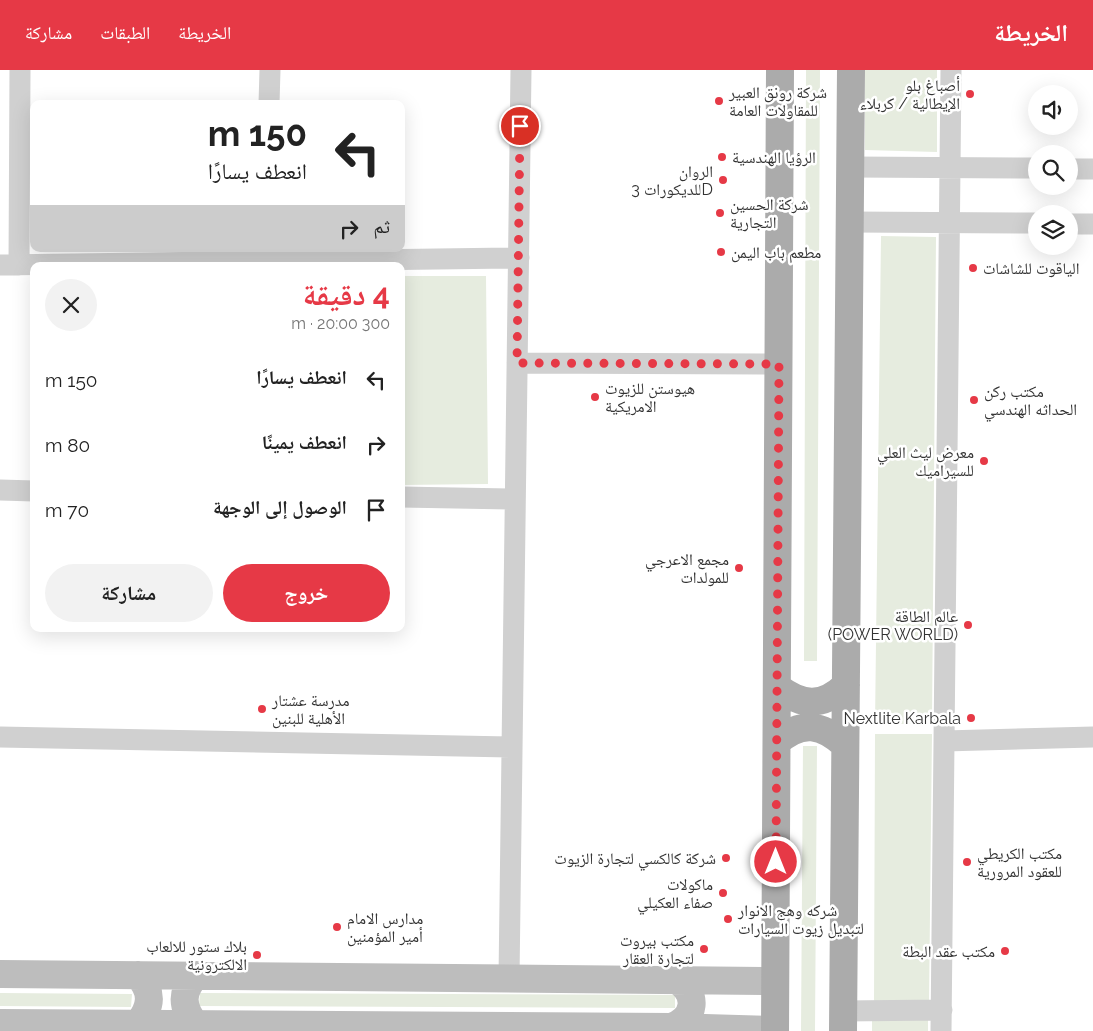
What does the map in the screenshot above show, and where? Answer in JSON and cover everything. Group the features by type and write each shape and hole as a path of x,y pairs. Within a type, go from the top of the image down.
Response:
{"main road":[{"path":"0,1023 194,1024 273,1028 575,1029 671,1027 776,1030 780,70"},
{"path":"843,1021 851,70"},
{"path":"777,687 789,696 808,702 828,699 846,685"},
{"path":"777,742 794,730 814,728 833,734 845,746"},
{"path":"0,974 776,981"},
{"path":"138,975 145,984 149,994 147,1010 138,1024"},
{"path":"194,1024 184,1005 189,983 196,975"},
{"path":"671,1027 685,1020 690,1013 692,1005 688,990 676,980"}],"street":[{"path":"20,70 10,265 30,264"},
{"path":"269,100 270,70"},
{"path":"509,978 521,70"},
{"path":"843,1021 942,1021 951,70"},
{"path":"851,168 1028,168"},
{"path":"1078,168 1093,169"},
{"path":"850,222 1028,224"},
{"path":"1078,224 1093,224"},
{"path":"87,262 267,255 519,258"},
{"path":"517,363 779,364"},
{"path":"0,490 30,491"},
{"path":"405,497 516,499"},
{"path":"0,738 512,747"},
{"path":"944,741 1093,738"}],"shaded area":[{"path":"806,70 820,70 817,661 804,661"},
{"path":"865,70 937,70 937,152 865,150"},
{"path":"881,236 936,237 932,724 875,724"},
{"path":"405,276 486,276 488,484 405,485"},
{"path":"875,734 932,734 929,1004 874,1005"},
{"path":"803,746 817,746 815,1031 801,1031"},
{"path":"0,993 132,994 131,1007 0,1006"},
{"path":"200,993 675,995 675,1008 199,1006"},
{"path":"872,1014 928,1014 928,1031 872,1031"}],"place":[{"name":"أصباغ بلو الإيطالية / كربلاء","path":"970,94"},
{"name":"شركة رونق العبير للمقاولات العامة","path":"719,101"},
{"name":"الرؤيا الهندسية","path":"722,157"},
{"name":"الروان للديكورات 3D","path":"723,180"},
{"name":"شركة الحسين التجارية","path":"720,213"},
{"name":"مطعم باب اليمن","path":"721,252"},
{"name":"الياقوت للشاشات","path":"973,268"},
{"name":"هيوستن للزيوت الامريكية","path":"595,397"},
{"name":"مكتب ركن الحداثه الهندسي","path":"974,400"},
{"name":"معرض ليث العلي للسيراميك","path":"984,461"},
{"name":"مجمع الاعرجي للمولدات","path":"739,568"},
{"name":"عالم الطاقة (POWER WORLD)","path":"968,625"},
{"name":"مدرسة عشتار الأهلية للبنين","path":"262,709"},
{"name":"Nextlite Karbala","path":"971,718"},
{"name":"شركة كالكسي لتجارة الزيوت","path":"726,858"},
{"name":"مكتب الكريطي للعقود المرورية","path":"967,862"},
{"name":"ماكولات صفاء العكيلي","path":"723,893"},
{"name":"شركه وهج الانوار لتبديل زيوت السيارات","path":"728,919"},
{"name":"مدارس الامام أمير المؤمنين","path":"337,927"},
{"name":"مكتب بيروت لتجارة العقار","path":"704,949"},
{"name":"مكتب عقد البطة","path":"1005,951"},
{"name":"بلاك ستور للالعاب الالكترونية","path":"257,955"}],"route":[{"path":"520,126 517,363 779,364 776,862"}]}
